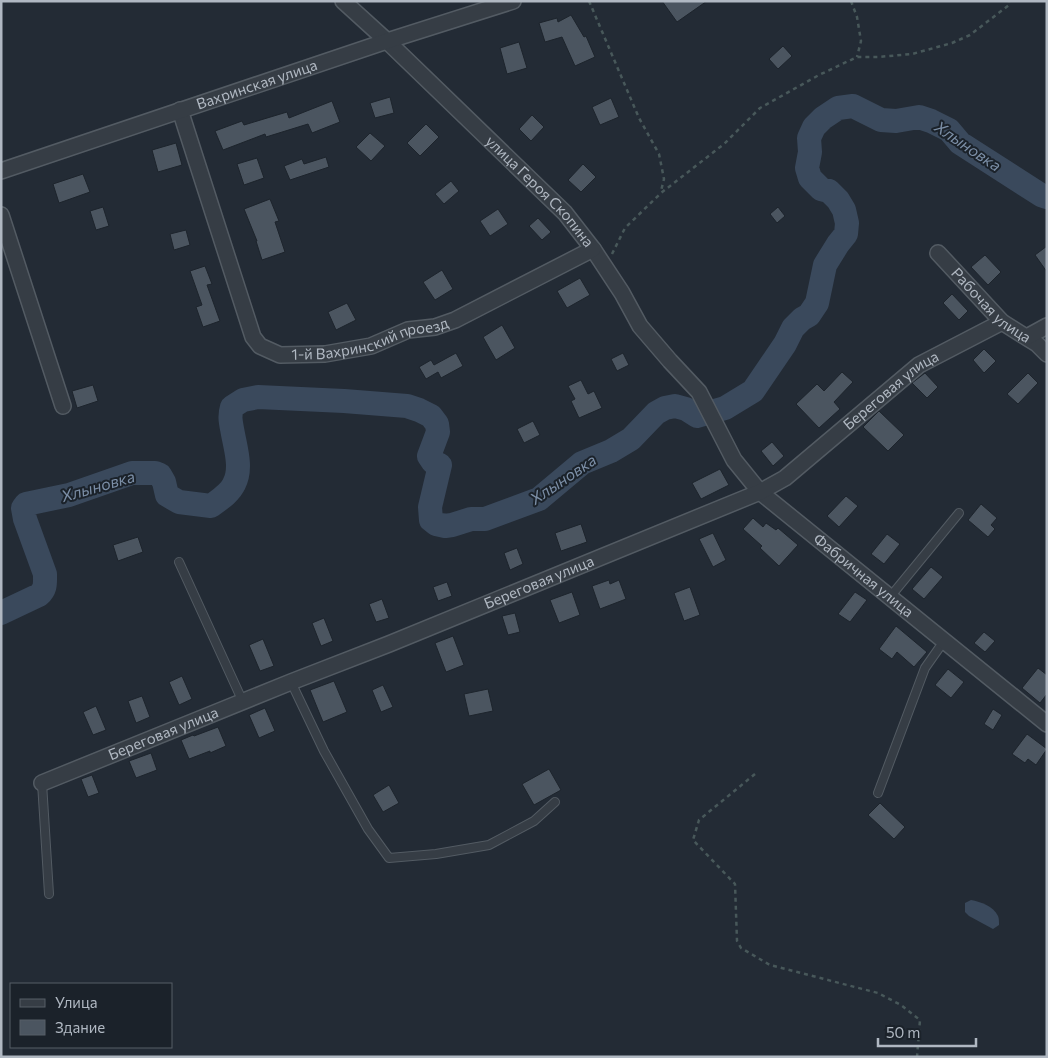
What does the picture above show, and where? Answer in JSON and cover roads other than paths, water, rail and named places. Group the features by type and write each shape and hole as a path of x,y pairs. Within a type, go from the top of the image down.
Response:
{"street":[{"name":"улица Героя Скопина","path":"343,1 566,213 608,270 640,326 699,392 710,411"},
{"name":"Вахринская улица","path":"1,170 387,41 514,1"},
{"name":"1-й Вахринский проезд","path":"180,110 253,337 260,346 280,355 325,354 371,346 408,330 435,327 455,320 593,249"},
{"path":"1,215 63,406"},
{"name":"Рабочая улица","path":"938,253 1002,322 1037,344 1047,354"},
{"name":"Береговая улица","path":"42,783 389,644 760,492 785,478 919,365 1002,322"},
{"path":"1027,337 1047,326"},
{"name":"Фабричная улица","path":"710,411 734,460 760,492 1047,724"}],"lane":[{"path":"890,597 959,513"},
{"path":"179,562 243,702"},
{"path":"878,793 925,668 944,641"},
{"path":"291,682 329,760 368,829 389,858 436,854 490,845 534,821 555,802"},
{"path":"42,783 49,894"}],"water":[{"path":"971,900 990,907 998,917 999,925 993,929 969,916 965,912 965,903"}],"waterway":[{"name":"Хлыновка","path":"1,613 39,595 45,586 45,574 25,519 23,508 26,504 69,495 132,473 155,473 160,475 164,482 167,495 179,502 211,506 230,490 238,472 238,459 231,414 232,407 243,400 258,397 407,406 431,416 437,424 438,432 429,456 433,462 440,465 430,507 431,520 436,524 445,526 471,519 485,519 539,499 582,463 611,451 631,439 656,413 665,408 675,406 686,409 697,416 725,408 753,391 785,344 793,328 809,315 817,303 825,265 846,234 847,223 844,210 829,191 821,189 810,178 807,168 810,152 809,138 814,127 838,108 853,106 881,120 896,121 919,117 931,121 949,130 960,143 1047,197"}]}
